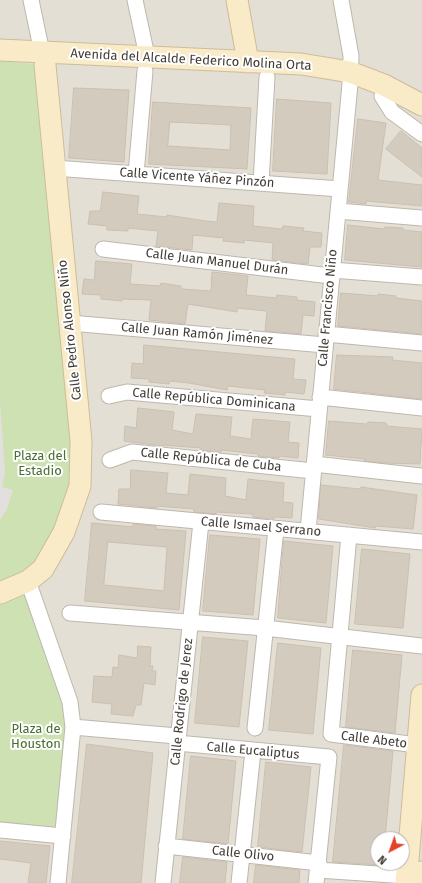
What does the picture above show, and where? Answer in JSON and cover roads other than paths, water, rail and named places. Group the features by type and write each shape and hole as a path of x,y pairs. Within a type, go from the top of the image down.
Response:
{"main road":[{"path":"237,0 248,62"},
{"name":"Avenida del Alcalde Federico Molina Orta","path":"0,50 43,58 146,64 267,77 350,78 382,96 409,108 422,117"},
{"name":"Avenida del Alcalde Federico Molina Orta","path":"0,61 43,58"},
{"name":"Calle Pedro Alonso Niño","path":"28,581 43,569 64,532 80,486 81,442 43,58"},
{"name":"Avenida del Alcalde Federico Molina Orta","path":"146,64 248,62 301,64 350,78 384,85 422,105"},
{"path":"0,593 28,581"},
{"path":"414,879 417,745 422,695"}],"street":[{"path":"31,0 43,58"},
{"path":"135,0 146,64 136,174"},
{"name":"Calle Francisco Niño","path":"308,531 350,78 351,56 341,0"},
{"path":"261,183 267,77"},
{"path":"382,96 392,112 422,134"},
{"name":"Calle Vicente Yáñez Pinzón","path":"54,168 340,189"},
{"path":"338,211 422,218"},
{"name":"Calle Juan Manuel Durán","path":"103,249 332,273 422,277"},
{"name":"Calle Juan Ramón Jiménez","path":"70,323 325,339 422,343"},
{"name":"Calle República Dominicana","path":"109,396 127,392 422,408"},
{"name":"Calle República de Cuba","path":"110,460 132,452 422,476"},
{"name":"Calle Ismael Serrano","path":"101,512 422,542"},
{"name":"Calle Rodrigo de Jerez","path":"163,883 201,522"},
{"path":"255,728 276,529"},
{"path":"341,636 349,535"},
{"path":"28,581 70,702 73,727 58,883"},
{"path":"70,613 265,628 422,646"},
{"name":"Calle Abeto","path":"341,636 331,734 417,745"},
{"name":"Calle Eucaliptus","path":"73,727 253,751 329,757 318,872"},
{"path":"239,883 253,751"},
{"path":"0,830 63,836"},
{"name":"Calle Olivo","path":"166,846 242,854 318,872 414,879"}],"park label":[{"name":"Plaza del Estadio","path":"40,464"},
{"name":"Plaza de Houston","path":"36,736"}]}
